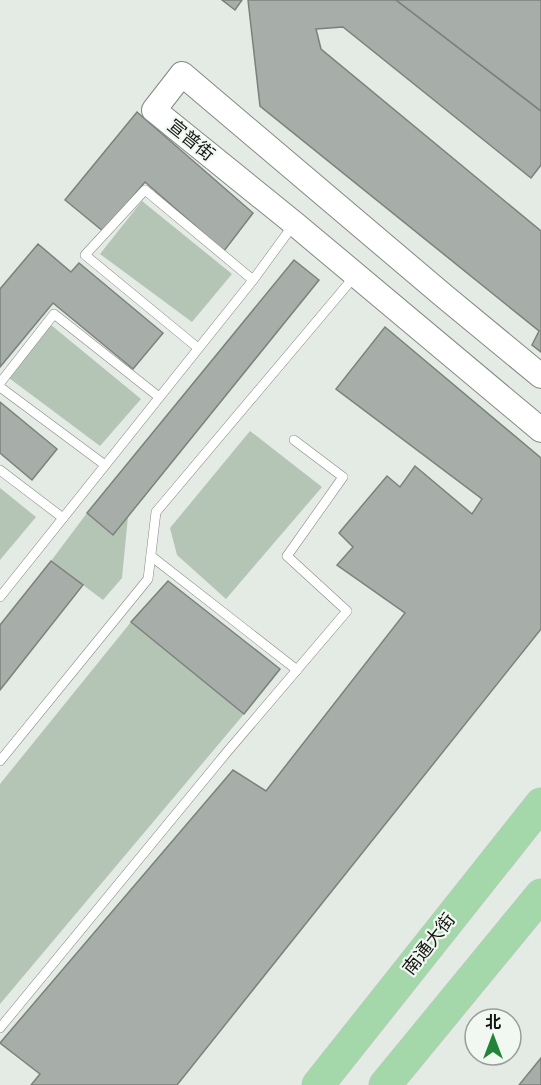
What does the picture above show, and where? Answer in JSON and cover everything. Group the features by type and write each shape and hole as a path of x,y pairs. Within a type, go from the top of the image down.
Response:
{"highway":[{"name":"南通大街","path":"318,1085 541,804"},
{"path":"385,1085 541,895"}],"street":[{"name":"宣普街","path":"541,376 182,74 154,110 295,224 541,430"}],"lane":[{"path":"198,348 85,255 145,190 253,279"},
{"path":"0,597 4,585 63,518 295,224"},
{"path":"0,761 148,579 156,512 355,275"},
{"path":"105,465 0,385 54,314 159,397"},
{"path":"0,1028 347,611 287,556 343,477 294,440"},
{"path":"0,470 63,518"},
{"path":"151,556 297,670"}],"green space":[{"path":"142,201 232,274 192,322 100,254"},
{"path":"51,325 141,399 100,446 9,378"},
{"path":"250,431 322,487 226,599 177,555 170,528"},
{"path":"0,488 36,517 0,560"},
{"path":"87,513 112,535 128,516 122,578 103,600 51,561"},
{"path":"131,622 244,714 0,1004 0,784"}],"building":[{"path":"222,0 242,0 235,10"},
{"path":"248,0 396,0 541,111 541,165 531,178 343,27 316,29 321,49 541,231 541,352 532,345 539,331 260,106"},
{"path":"396,0 541,0 541,111"},
{"path":"137,112 253,213 224,251 145,182 104,232 65,200"},
{"path":"38,244 71,272 79,263 163,333 133,369 53,303 0,367 0,289"},
{"path":"294,260 319,280 113,535 87,513"},
{"path":"385,327 541,458 541,629 177,1085 31,1085 40,1074 0,1043 233,770 266,791 405,613 337,565 353,547 339,533 387,476 400,487 415,466 472,514 482,499 336,389"},
{"path":"0,402 57,449 32,480 0,453"},
{"path":"51,561 83,585 0,690 0,625"},
{"path":"168,581 280,669 244,714 131,622"},
{"path":"541,1058 541,1085 519,1085"}]}
